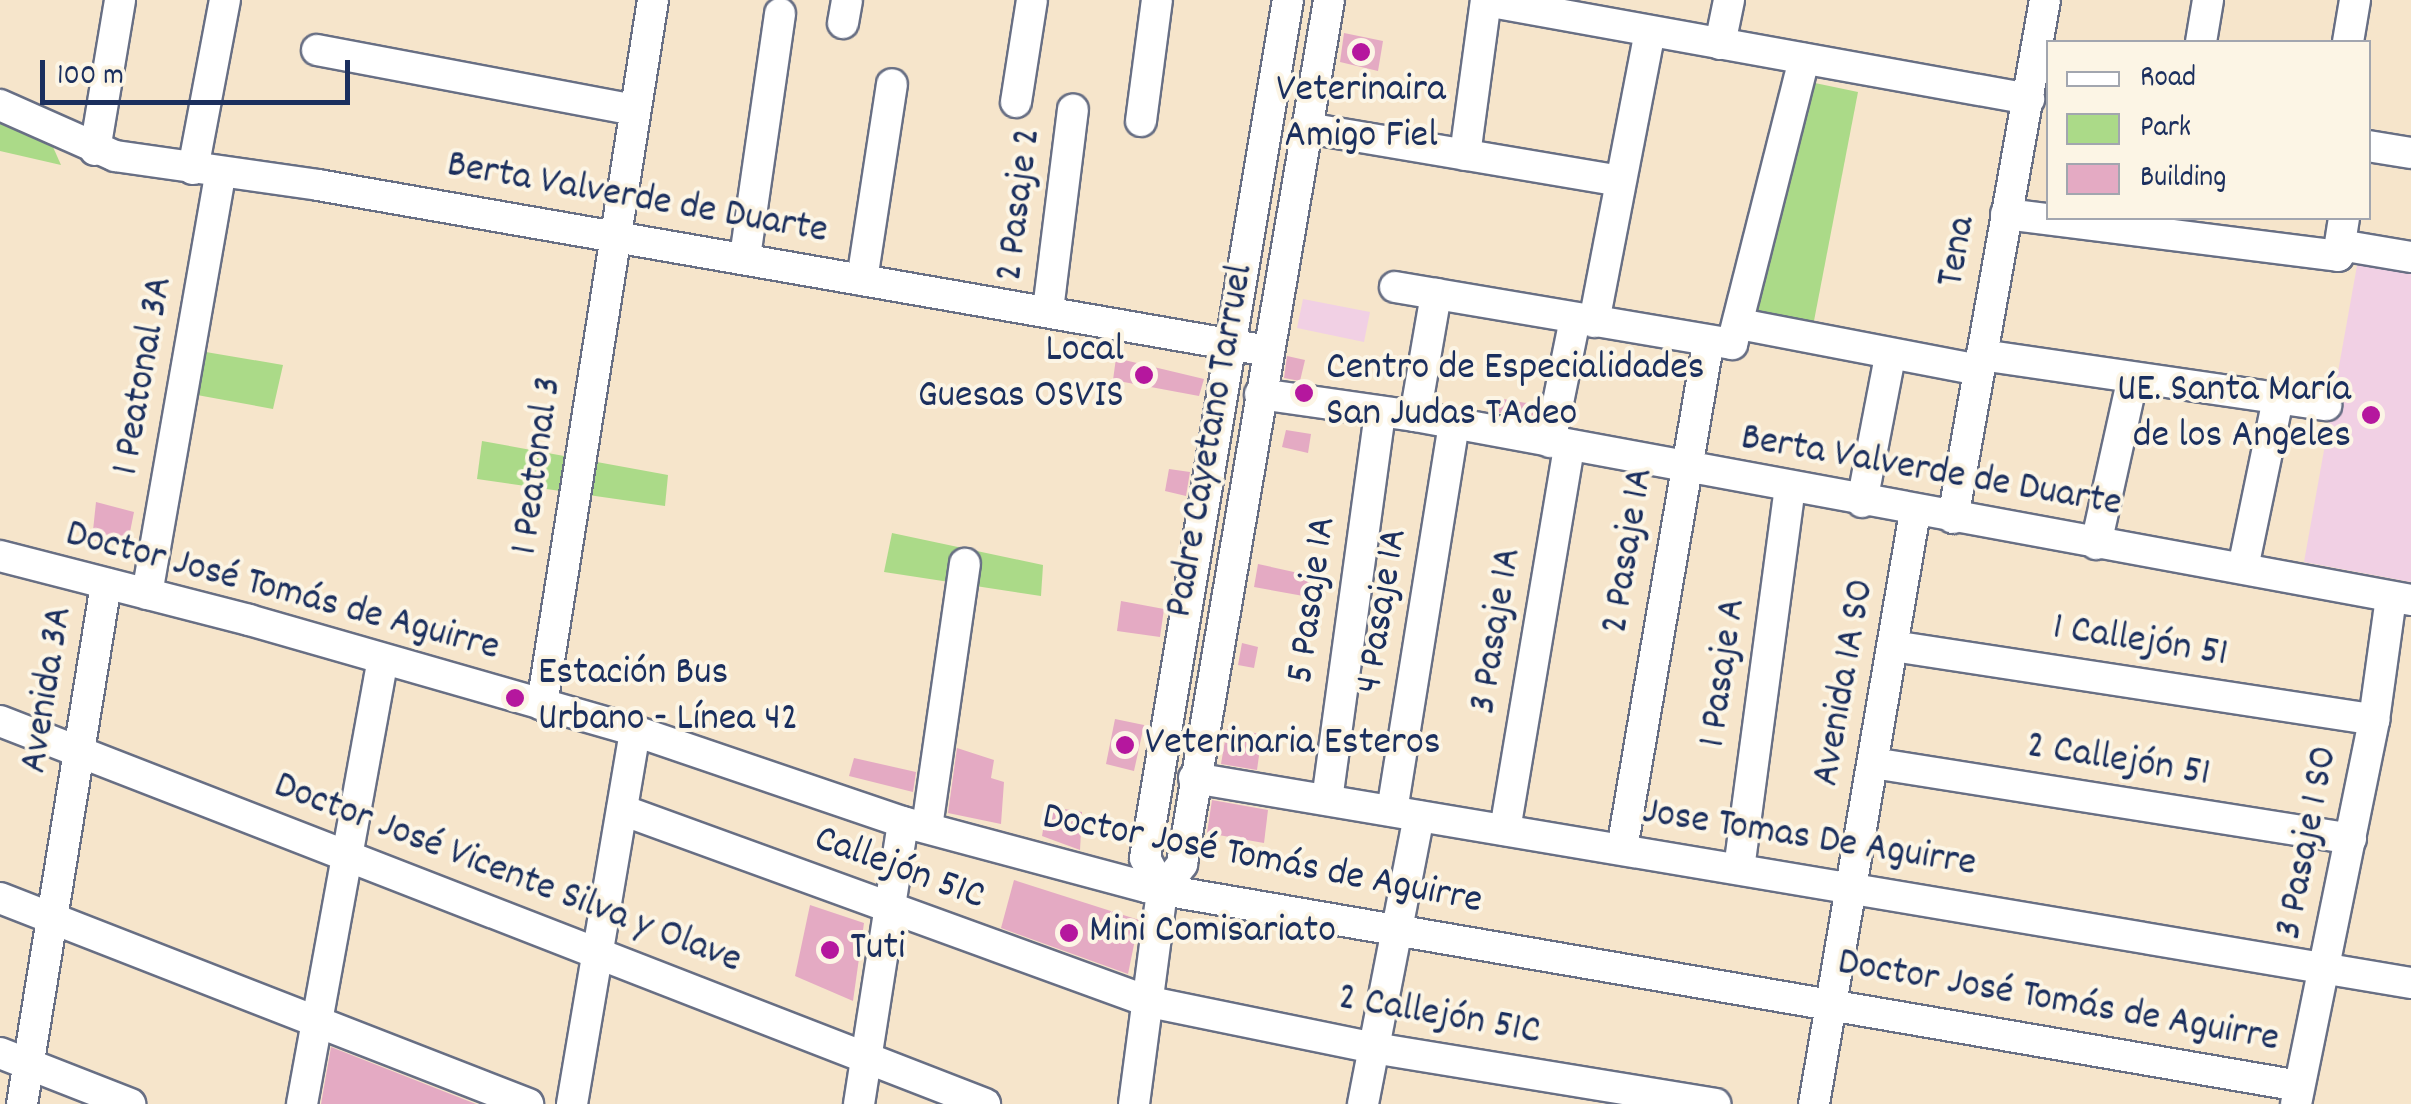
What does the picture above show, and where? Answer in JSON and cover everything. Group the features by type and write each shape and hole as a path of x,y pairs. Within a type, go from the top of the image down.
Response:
{"street":[{"path":"95,150 120,0"},
{"name":"1 Peatonal 3A","path":"147,594 207,171 225,0"},
{"name":"1 Peatonal 3","path":"542,705 612,237 653,0"},
{"name":"2 Pasaje 2","path":"1016,102 1032,0"},
{"path":"1142,121 1157,0"},
{"name":"Padre Cayetano Tarruel","path":"1162,890 1145,858 1288,0"},
{"name":"Padre Cayetano Tarruel","path":"1134,1104 1162,890 1182,864 1328,0"},
{"path":"1720,44 1729,0"},
{"name":"Tena","path":"1953,518 2045,0"},
{"path":"2200,40 2208,0"},
{"path":"2348,40 2355,0"},
{"path":"1465,155 1486,1 2029,100"},
{"path":"745,257 780,14"},
{"path":"1585,321 1621,181 1650,31"},
{"path":"317,50 634,110"},
{"path":"1395,287 1708,344 1732,344 1804,59"},
{"path":"862,280 892,84"},
{"name":"Berta Valverde de Duarte","path":"0,106 95,150 745,257 1268,350"},
{"name":"2 Pasaje 2","path":"1048,310 1073,110"},
{"path":"1306,128 1621,181"},
{"path":"2371,147 2411,154"},
{"path":"2006,214 2046,217"},
{"path":"2097,220 2341,240 2411,257"},
{"path":"1415,416 1436,294"},
{"name":"3 Pasaje 1A","path":"1505,830 1560,444 1585,321"},
{"path":"1740,324 1890,357 1980,363 2326,405"},
{"name":"2 Pasaje 1A","path":"1622,850 1683,468 1708,344"},
{"path":"1862,502 1890,357"},
{"path":"2096,544 2132,382"},
{"name":"Berta Valverde de Duarte","path":"1260,394 1415,416 1915,512 2401,598"},
{"path":"2243,568 2278,399"},
{"name":"5 Pasaje 1A","path":"1327,800 1380,412"},
{"name":"4 Pasaje 1A","path":"1363,1104 1396,929 1406,813 1454,424"},
{"name":"1 Pasaje A","path":"1740,869 1790,488"},
{"name":"Avenida 1A SO","path":"1814,1104 1915,512"},
{"name":"Doctor José Tomás de Aguirre","path":"0,556 542,705 915,825 1162,890 1830,1003 2298,1095"},
{"path":"859,1104 891,911 915,825 966,564"},
{"name":"Avenida 3A","path":"22,1104 106,584"},
{"name":"3 Pasaje 1 SO","path":"2298,1095 2401,598"},
{"name":"1 Callejón 51","path":"1893,646 2374,720"},
{"path":"302,1104 383,660"},
{"name":"Doctor José Vicente Silva y Olave","path":"0,721 985,1104"},
{"path":"572,1104 635,732"},
{"name":"2 Callejón 51","path":"1873,764 2351,839"},
{"name":"Jose Tomas De Aguirre","path":"1194,778 2411,983"},
{"name":"Callejón 51C","path":"622,810 1150,1002"},
{"path":"0,898 528,1104"},
{"name":"2 Callejón 51C","path":"1150,1002 1374,1048 1715,1104"},
{"path":"0,1053 130,1104"}],"shaded area":[{"name":"UE. Santa María de los Angeles","path":"2358,260 2411,268 2411,582 2304,562"},
{"path":"1303,299 1370,312 1364,342 1297,328"}],"green space":[{"path":"1810,82 1858,92 1813,326 1754,312"},
{"path":"0,121 49,138 61,165 0,151"},
{"path":"194,350 283,365 273,409 186,393"},
{"path":"482,441 668,475 665,506 477,479"},
{"path":"892,533 1043,565 1041,596 884,572"}],"building":[{"name":"Veterinaira Amigo Fiel","path":"1344,33 1383,41 1378,71 1340,62"},
{"path":"1287,356 1305,360 1300,381 1284,378"},
{"name":"Local Guesas OSVIS","path":"1116,358 1204,379 1199,396 1113,380"},
{"path":"1492,397 1538,405 1536,419 1490,411"},
{"path":"1286,430 1311,434 1308,453 1282,447"},
{"path":"1169,469 1190,472 1186,496 1165,491"},
{"path":"96,502 134,512 127,547 92,540"},
{"path":"1258,564 1312,576 1309,597 1254,587"},
{"path":"1121,601 1164,609 1160,637 1117,631"},
{"path":"1242,643 1258,647 1254,668 1238,665"},
{"name":"Veterinaria Esteros","path":"1115,719 1144,725 1134,771 1106,764"},
{"path":"1227,729 1262,734 1257,770 1221,764"},
{"path":"957,748 994,760 991,778 1004,782 1001,824 948,813"},
{"path":"854,758 916,772 913,792 849,776"},
{"path":"1212,800 1268,810 1264,843 1207,833"},
{"path":"1047,806 1082,812 1080,850 1042,836"},
{"name":"Mini Comisariato","path":"1014,880 1139,920 1128,974 1001,928"},
{"name":"Tuti","path":"810,905 864,923 853,1001 795,976"},
{"path":"331,1047 476,1104 321,1104"}],"place":[{"name":"Veterinaira Amigo Fiel","path":"1361,52"},
{"name":"Local Guesas OSVIS","path":"1144,375"},
{"name":"Centro de Especialidades San Judas TAdeo","path":"1304,393"},
{"name":"UE. Santa María de los Angeles","path":"2371,415"},
{"name":"Estación Bus Urbano - Línea 42","path":"515,698"},
{"name":"Veterinaria Esteros","path":"1125,745"},
{"name":"Mini Comisariato","path":"1069,933"},
{"name":"Tuti","path":"830,950"}]}
